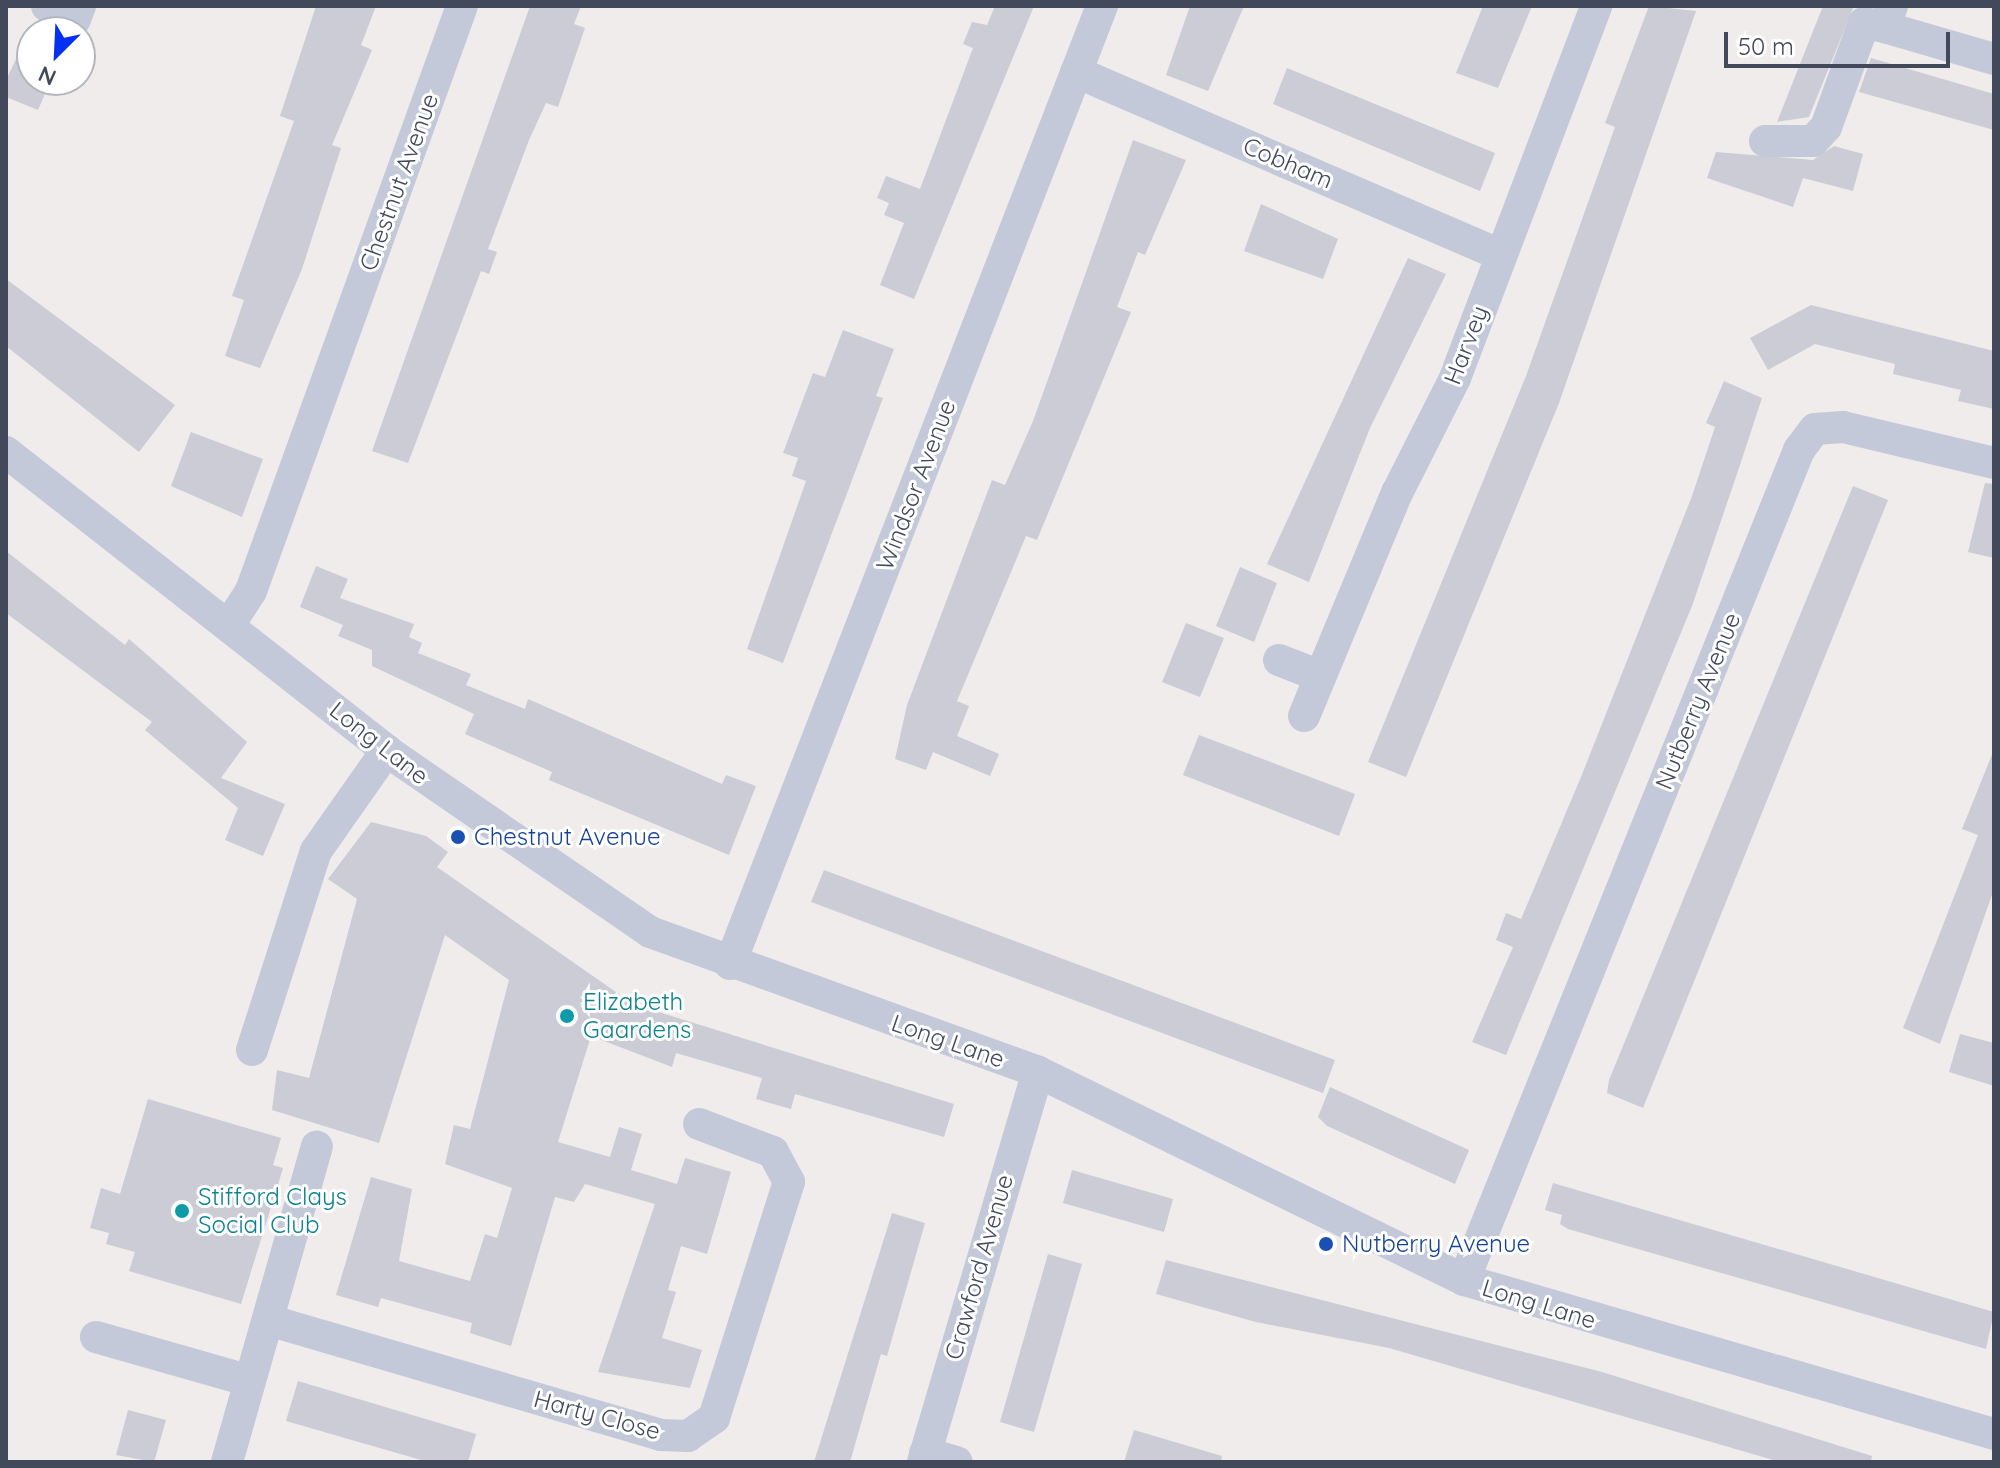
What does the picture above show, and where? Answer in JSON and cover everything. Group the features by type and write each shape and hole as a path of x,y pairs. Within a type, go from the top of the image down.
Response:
{"street":[{"path":"47,6 75,19 80,6"},
{"name":"Chestnut Avenue","path":"229,625 251,591 462,6"},
{"name":"Windsor Avenue","path":"730,964 1102,6"},
{"name":"Harvey","path":"1304,716 1397,493 1455,378 1596,6"},
{"path":"1765,141 1813,141 1826,127 1864,23 1888,17 1994,59"},
{"name":"Cobham","path":"1076,72 1501,255"},
{"name":"Nutberry Avenue","path":"1464,1280 1799,450 1815,429 1843,427 1994,463"},
{"name":"Long Lane","path":"6,452 387,750 622,917 730,964 1038,1072 1464,1280 1994,1434"},
{"path":"1279,660 1320,676"},
{"path":"252,1050 316,851 387,750"},
{"name":"Crawford Avenue","path":"924,1458 1038,1072"},
{"name":"Harty Close","path":"268,1320 661,1435 688,1436 714,1418 789,1182 773,1152 699,1124"},
{"path":"227,1462 317,1147"},
{"path":"96,1337 250,1381"},
{"path":"924,1458 957,1462"}],"building":[{"path":"316,6 376,6 361,45 372,50 332,145 341,148 302,269 260,368 225,356 244,300 232,296 294,121 280,116"},
{"path":"530,6 581,6 574,24 585,28 558,107 546,103 529,140 488,249 497,252 489,274 481,271 408,463 372,451"},
{"path":"995,6 1034,6 914,299 880,285 904,223 884,215 889,203 877,198 886,176 920,189 973,48 963,44 972,22 987,25"},
{"path":"1190,6 1244,6 1208,91 1166,75"},
{"path":"1483,6 1532,6 1498,88 1456,73"},
{"path":"1649,6 1696,11 1559,403 1406,777 1368,762 1526,376 1615,127 1605,123"},
{"path":"1823,6 1854,6 1809,117 1777,122"},
{"path":"1871,58 1994,94 1994,130 1859,92"},
{"path":"16,59 16,96 44,96 38,110 6,97 6,80"},
{"path":"1287,68 1495,153 1480,191 1273,104"},
{"path":"1133,140 1186,160 1145,255 1138,252 1117,307 1131,312 1037,540 1026,536 957,701 969,706 957,736 999,754 990,776 933,752 926,770 895,759 907,705 992,480 1005,485 1033,421"},
{"path":"1834,146 1863,154 1853,191 1803,178 1793,207 1707,178 1716,152 1813,160"},
{"path":"1261,204 1338,239 1323,279 1244,251"},
{"path":"1408,258 1446,274 1370,428 1309,582 1267,564"},
{"path":"6,279 175,405 139,452 6,346"},
{"path":"1811,305 1994,351 1994,409 1958,401 1961,390 1893,374 1895,364 1815,344 1768,370 1750,338"},
{"path":"843,330 894,349 876,396 883,398 783,663 747,649 806,481 792,476 798,458 783,453 813,373 825,377"},
{"path":"1724,381 1762,398 1692,606 1506,1055 1472,1042 1513,947 1496,940 1506,913 1521,919 1581,777 1692,496 1715,427 1706,423"},
{"path":"191,432 263,459 242,517 171,486"},
{"path":"1985,483 1994,484 1994,558 1968,552"},
{"path":"1853,486 1888,500 1643,1108 1607,1093 1609,1080"},
{"path":"6,551 125,645 129,639 247,742 221,778 285,804 263,856 225,840 238,808 145,730 152,722 6,613"},
{"path":"316,566 348,579 340,598 414,624 409,637 422,643 418,653 471,674 466,685 525,709 528,699 722,784 726,775 756,786 729,855 549,780 552,772 465,734 474,714 372,666 372,650 338,636 343,625 300,607"},
{"path":"1240,567 1277,583 1254,642 1216,626"},
{"path":"1186,623 1224,638 1200,697 1162,682"},
{"path":"1199,735 1355,794 1339,836 1183,775"},
{"path":"1993,752 1994,889 1940,1044 1903,1028 1978,835 1962,829"},
{"path":"371,822 426,836 448,852 437,867 633,1004 954,1104 944,1137 795,1094 791,1109 756,1099 762,1078 676,1053 672,1067 591,1036 558,1142 610,1157 619,1127 642,1134 631,1170 677,1184 685,1158 731,1172 707,1254 681,1246 668,1290 676,1292 662,1338 702,1350 690,1388 598,1372 655,1204 585,1184 574,1202 555,1197 511,1346 470,1333 472,1323 381,1298 378,1307 336,1295 371,1177 412,1189 399,1261 470,1281 485,1234 497,1238 512,1188 445,1164 454,1125 470,1129 509,980 445,935 379,1143 272,1110 277,1070 309,1078 357,899 328,879"},
{"path":"824,870 1335,1060 1323,1093 811,902"},
{"path":"1960,1034 1994,1043 1994,1086 1949,1072"},
{"path":"1330,1087 1469,1150 1455,1184 1327,1126 1318,1117"},
{"name":"Stifford Clays Social Club","path":"148,1099 281,1138 273,1165 283,1168 241,1304 129,1271 135,1252 106,1244 109,1233 90,1228 101,1188 120,1194"},
{"path":"1072,1170 1173,1199 1164,1232 1063,1203"},
{"path":"1553,1183 1994,1312 1986,1349 1568,1229 1560,1224 1562,1215 1545,1210"},
{"path":"892,1213 925,1223 887,1356 881,1354 850,1462 814,1462"},
{"path":"1048,1254 1082,1264 1034,1432 1000,1422"},
{"path":"1166,1260 1602,1372 1872,1456 1871,1462 1780,1462 1389,1348 1256,1322 1156,1294"},
{"path":"298,1381 476,1434 468,1462 428,1462 286,1421"},
{"path":"128,1410 166,1420 154,1462 116,1455"},
{"path":"1134,1430 1222,1456 1221,1462 1124,1462"}],"place":[{"name":"Chestnut Avenue","path":"458,837"},
{"name":"Elizabeth Gaardens","path":"567,1016"},
{"name":"Stifford Clays Social Club","path":"182,1211"},
{"name":"Nutberry Avenue","path":"1326,1244"}]}
